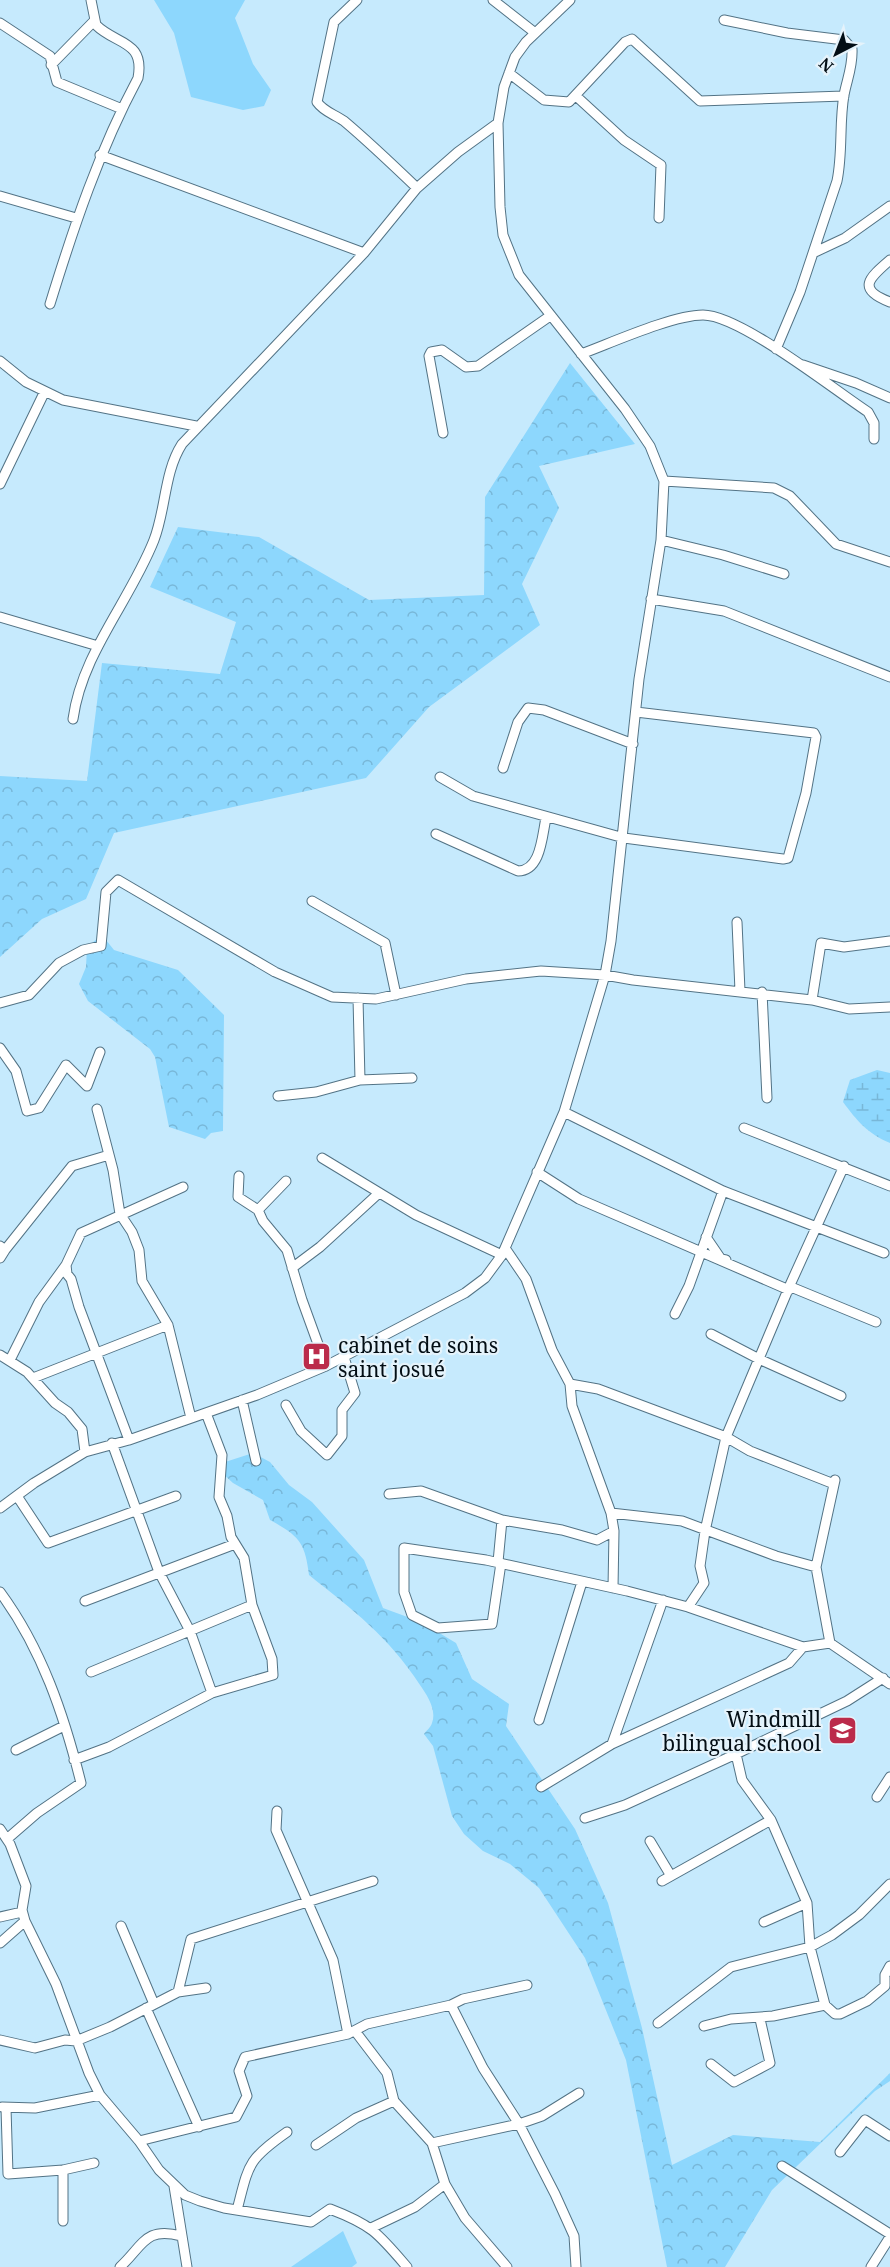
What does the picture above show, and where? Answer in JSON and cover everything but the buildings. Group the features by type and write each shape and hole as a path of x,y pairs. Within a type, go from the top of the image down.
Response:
{"street":[{"path":"50,304 76,218 100,155 138,78 140,68 132,47 102,31 94,21 91,0"},
{"path":"357,0 334,22 318,102 322,108 341,119 379,152 417,188"},
{"path":"493,0 534,32"},
{"path":"0,1507 85,1452 129,1440 206,1413 326,1366 465,1293 485,1278 504,1252 564,1112 604,975 624,838 636,712 661,540 663,481 650,446 519,275 503,235 498,123 508,72 515,57 534,32 570,0"},
{"path":"724,20 787,33 844,40 852,49 853,58 844,96 840,164 813,253 776,349"},
{"path":"51,65 94,21"},
{"path":"0,23 50,56 57,82 122,109"},
{"path":"508,72 544,100 561,104 576,96 628,39 632,39 700,101 844,96"},
{"path":"576,96 624,140 661,165 659,218"},
{"path":"73,719 79,693 98,646 148,552 164,513 175,455 196,426 364,253 417,188 458,152 498,123"},
{"path":"100,155 364,253"},
{"path":"0,196 76,218"},
{"path":"813,253 845,238 890,206"},
{"path":"890,260 870,278 868,284 873,294 890,302"},
{"path":"581,354 688,317 703,315 726,320 776,349 868,412 874,423 874,439"},
{"path":"443,433 429,356 431,352 442,350 466,367 478,366 550,316"},
{"path":"0,361 44,393 63,400 196,426"},
{"path":"794,362 856,383 890,398"},
{"path":"0,484 44,393"},
{"path":"663,481 774,488 790,496 816,526 836,543 890,562"},
{"path":"661,540 723,555 784,574"},
{"path":"651,599 724,611 890,677"},
{"path":"0,617 98,646"},
{"path":"503,768 518,722 528,708 544,710 633,744"},
{"path":"440,777 473,796 624,838 788,858 796,833 816,737 813,732 636,712"},
{"path":"436,834 518,871 525,871 534,865 546,818"},
{"path":"0,1003 29,995 59,963 83,950 101,946 106,892 118,880 275,972 332,997 376,999 466,979 541,971 604,975 633,980 762,992 849,1009 890,1007"},
{"path":"312,901 385,943 396,995"},
{"path":"737,922 740,991"},
{"path":"812,1000 821,943 844,947 890,941"},
{"path":"762,992 767,1098"},
{"path":"358,998 360,1080"},
{"path":"0,1048 16,1071 27,1111 39,1108 66,1065 87,1086 100,1052"},
{"path":"278,1096 316,1092 360,1080 412,1078"},
{"path":"97,1108 120,1214 132,1232 139,1250 142,1281 168,1325 191,1418"},
{"path":"564,1112 723,1191 884,1253"},
{"path":"744,1128 890,1186"},
{"path":"2,1252 72,1166 109,1155"},
{"path":"322,1158 425,1219 504,1252 526,1279 552,1350 570,1384 572,1406 611,1513 614,1531 613,1588"},
{"path":"688,1607 704,1583 700,1566 705,1531 726,1437 844,1166"},
{"path":"537,1172 579,1199 700,1252 790,1287"},
{"path":"239,1176 238,1197 258,1210 263,1221 287,1250 326,1366"},
{"path":"258,1210 286,1181"},
{"path":"10,1360 39,1302 66,1265 81,1233 183,1187"},
{"path":"675,1314 689,1286 723,1191"},
{"path":"292,1268 320,1247 379,1193"},
{"path":"706,1237 722,1259 876,1322"},
{"path":"66,1265 67,1274 71,1279 129,1440"},
{"path":"33,1378 168,1325"},
{"path":"711,1334 759,1359 841,1396"},
{"path":"0,1355 33,1378 82,1430 85,1452"},
{"path":"286,1405 301,1431 327,1455 342,1436 342,1410 355,1393 344,1357"},
{"path":"570,1384 598,1389 726,1437 750,1451 834,1482 816,1567 830,1643"},
{"path":"242,1400 256,1461"},
{"path":"74,1760 109,1747 212,1693 273,1675 272,1659 252,1605 244,1558 235,1544 219,1497 222,1455 206,1413"},
{"path":"112,1443 159,1572 190,1631 212,1693"},
{"path":"389,1494 421,1491 502,1520 562,1530 597,1540 614,1531"},
{"path":"17,1496 48,1543 176,1496"},
{"path":"611,1513 682,1521 705,1531 816,1567"},
{"path":"502,1520 500,1562 492,1624 438,1628 412,1615 404,1592 404,1548 500,1562 663,1600 803,1647 830,1643 886,1681 625,1805 585,1818"},
{"path":"85,1601 235,1544"},
{"path":"539,1720 582,1582"},
{"path":"0,1592 21,1621 47,1674 81,1783 37,1813 7,1839"},
{"path":"612,1744 663,1600"},
{"path":"91,1672 252,1605"},
{"path":"541,1787 612,1744 746,1685 789,1663 803,1647"},
{"path":"16,1750 64,1725"},
{"path":"736,1754 742,1780 771,1820 807,1903 810,1947 825,2005 835,2014 840,2014 867,2001 885,1986 885,1975 890,1966"},
{"path":"877,1797 890,1777"},
{"path":"277,1811 276,1830 333,1959 352,2032 387,2073 394,2101 432,2143 445,2184 465,2218 508,2267"},
{"path":"650,1841 666,1879 771,1820"},
{"path":"0,1829 7,1839 26,1886 23,1917 56,1984 76,2041 100,2095 159,2170 185,2195 200,2201 311,2223 330,2209 362,2221 407,2267"},
{"path":"178,1992 191,1939 373,1881"},
{"path":"658,2023 731,1967 810,1947 832,1935 859,1915 890,1884"},
{"path":"764,1922 807,1903"},
{"path":"0,1917 23,1917"},
{"path":"0,1943 23,1917"},
{"path":"121,1926 150,2006 199,2127"},
{"path":"139,2142 236,2117 247,2096 239,2071 245,2057 352,2032 367,2024 451,2005 463,1999 527,1985"},
{"path":"0,2040 35,2048 65,2040 76,2041 110,2027 178,1992 206,1988"},
{"path":"451,2005 483,2068 519,2124 574,2236 576,2267"},
{"path":"704,2026 731,2019 759,2019 825,2005"},
{"path":"711,2064 734,2082 770,2062 759,2019"},
{"path":"432,2143 519,2124 542,2116 579,2093"},
{"path":"94,2163 63,2170 8,2174 3,2107 34,2108 100,2095"},
{"path":"316,2145 356,2118 394,2101"},
{"path":"840,2152 865,2120 890,2136"},
{"path":"237,2210 249,2164 265,2148 287,2132"},
{"path":"782,2166 890,2235 871,2267"},
{"path":"63,2170 63,2221"},
{"path":"371,2228 415,2207 445,2184"},
{"path":"174,2186 187,2267"},
{"path":"120,2267 143,2240 165,2232 181,2236"}],"green space":[{"path":"154,0 245,0 235,18 253,64 271,90 264,106 243,110 191,97 174,33"},
{"path":"570,363 635,444 539,466 559,508 522,584 540,625 429,707 366,778 114,833 86,899 42,919 0,957 0,776 87,781 102,663 220,674 236,622 150,587 178,527 259,537 369,600 484,595 485,497"},
{"path":"102,935 114,950 178,970 224,1015 223,1131 211,1133 205,1139 169,1127 155,1057 150,1049 88,1001 79,984 86,967 87,947"},
{"path":"877,1070 890,1073 890,1143 864,1126 843,1102 850,1080"},
{"path":"253,1453 270,1462 289,1485 312,1502 364,1560 383,1608 421,1622 456,1643 472,1679 509,1704 506,1726 575,1829 608,1903 642,2028 672,2165 733,2135 820,2142 890,2073 890,2081 875,2091 772,2190 725,2267 667,2267 626,2060 585,1958 539,1888 510,1864 483,1851 464,1834 452,1816 433,1746 424,1734 432,1723 432,1708 426,1693 408,1668 383,1638 309,1575 303,1547 288,1531 270,1520 263,1500 233,1483 222,1473 222,1463"},
{"path":"343,2231 357,2263 352,2267 291,2267"}],"place":[{"name":"cabinet de soins saint josué","path":"317,1357"},
{"name":"Windmill bilingual school","path":"842,1731"}]}
